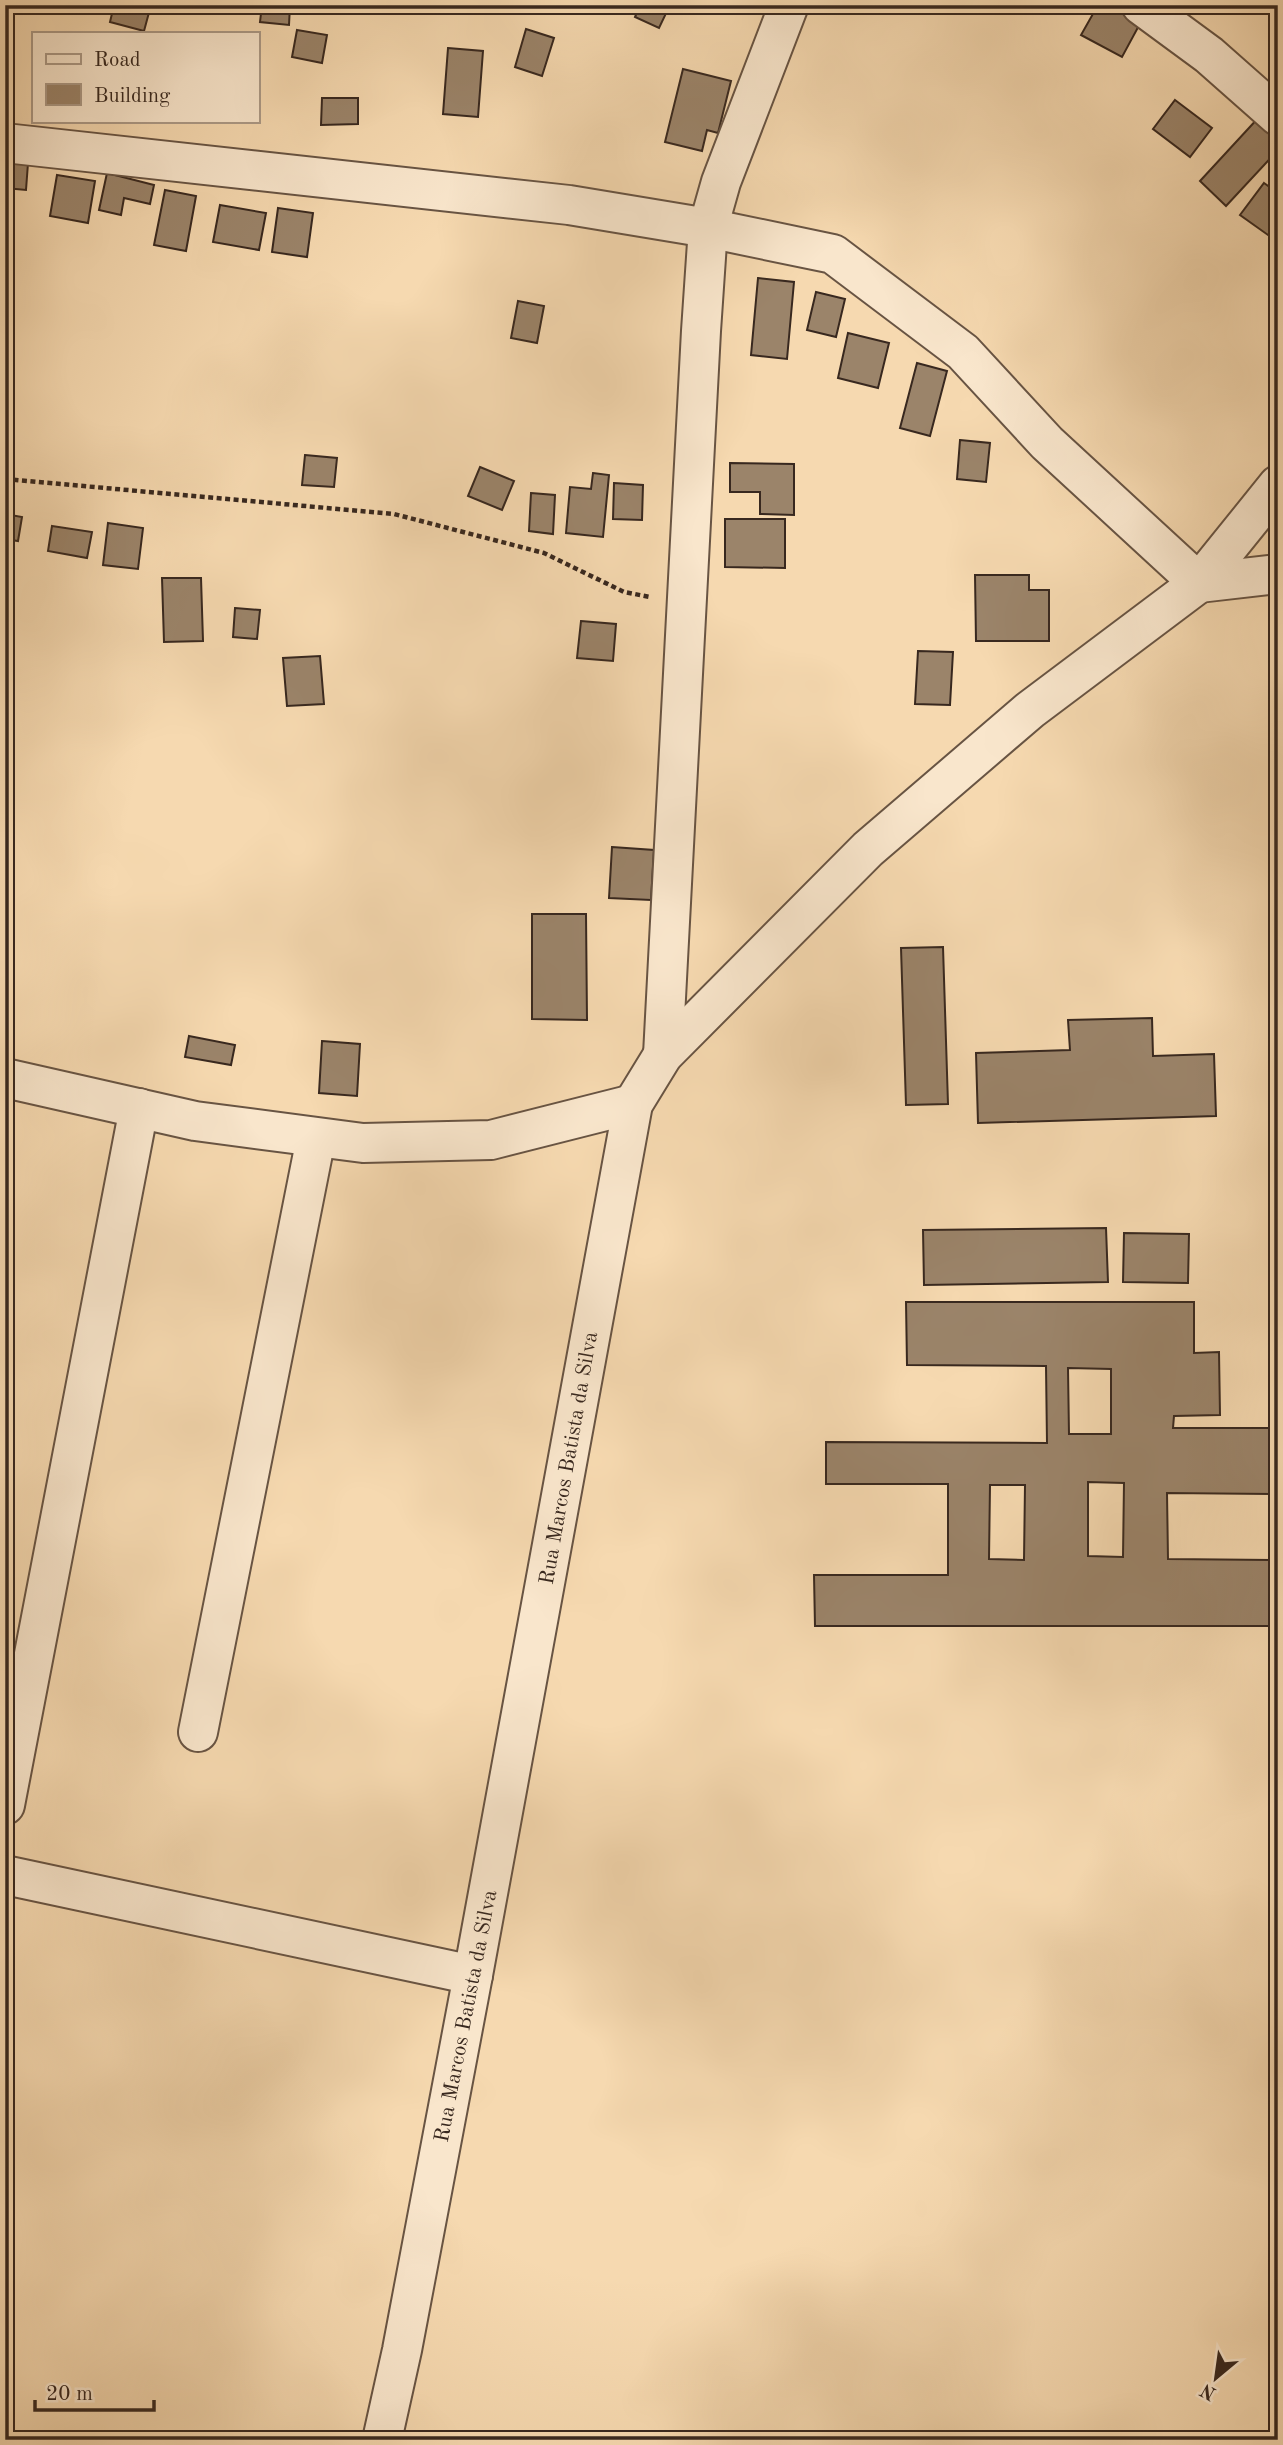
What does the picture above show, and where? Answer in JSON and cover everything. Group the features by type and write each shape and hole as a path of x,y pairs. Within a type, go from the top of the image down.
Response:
{"street":[{"path":"663,1055 708,228 729,160 789,5"},
{"path":"1141,5 1209,55 1278,116"},
{"path":"5,143 569,205 708,228 833,254 963,352 1047,443 1199,583 1278,574"},
{"path":"5,1078 195,1121 363,1143 491,1140 633,1104 663,1055 868,849 1030,710 1199,583 1278,485"},
{"name":"Rua Marcos Batista da Silva","path":"382,2440 402,2350 473,1975 633,1104"},
{"path":"5,1805 139,1108"},
{"path":"198,1732 316,1138"},
{"path":"5,1875 473,1975"}],"path":[{"path":"5,480 394,514 544,553 624,592 686,604"}],"building":[{"path":"114,5 151,5 144,31 110,22"},
{"path":"262,5 290,5 289,25 260,22"},
{"path":"640,5 670,5 659,28 635,17"},
{"path":"1098,5 1115,5 1142,20 1122,57 1081,35"},
{"path":"526,29 554,38 542,76 515,67"},
{"path":"297,30 327,35 322,63 292,57"},
{"path":"448,48 483,51 478,117 443,114"},
{"path":"683,69 731,81 718,133 707,130 702,151 665,142"},
{"path":"322,98 358,98 358,124 321,125"},
{"path":"1175,100 1212,128 1190,157 1153,129"},
{"path":"1260,116 1278,133 1278,150 1226,206 1200,181"},
{"path":"5,161 28,163 26,190 5,188"},
{"path":"107,173 154,185 150,204 124,198 121,215 99,210"},
{"path":"57,175 95,181 88,223 50,216"},
{"path":"1264,183 1278,193 1278,222 1268,235 1240,215"},
{"path":"165,190 196,196 186,251 154,245"},
{"path":"220,205 266,213 259,250 213,242"},
{"path":"278,208 313,213 307,257 272,252"},
{"path":"758,278 794,282 787,359 751,355"},
{"path":"816,292 845,299 836,337 807,330"},
{"path":"518,301 544,306 537,343 511,338"},
{"path":"848,333 889,343 878,388 838,378"},
{"path":"917,363 947,371 930,436 900,428"},
{"path":"960,440 990,443 986,482 957,479"},
{"path":"305,455 337,458 334,487 302,485"},
{"path":"730,463 794,464 794,515 760,514 760,492 730,492"},
{"path":"480,467 514,481 502,510 468,496"},
{"path":"593,473 609,475 603,537 566,533 570,487 591,489"},
{"path":"614,483 643,485 642,520 613,519"},
{"path":"531,493 555,495 553,534 529,531"},
{"path":"5,514 22,517 18,541 5,539"},
{"path":"725,519 785,519 785,568 725,567"},
{"path":"108,523 143,528 138,569 103,565"},
{"path":"52,526 92,532 87,558 48,551"},
{"path":"975,575 1029,575 1029,590 1049,590 1049,641 976,641"},
{"path":"162,578 201,578 203,641 164,642"},
{"path":"235,608 260,610 257,639 233,637"},
{"path":"581,621 616,624 613,661 577,658"},
{"path":"918,651 953,652 950,705 915,704"},
{"path":"320,656 324,704 287,706 283,658"},
{"path":"612,847 654,850 651,900 609,898"},
{"path":"532,914 586,914 587,1020 532,1019"},
{"path":"943,947 948,1104 906,1105 901,948"},
{"path":"1152,1018 1153,1056 1214,1054 1216,1116 978,1123 976,1053 1070,1050 1068,1020"},
{"path":"189,1036 235,1045 231,1065 185,1057"},
{"path":"322,1041 360,1044 357,1096 319,1093"},
{"path":"1106,1228 1108,1282 924,1285 923,1230"},
{"path":"1124,1233 1189,1234 1188,1283 1123,1282"},
{"path":"906,1302 1194,1302 1194,1353 1219,1352 1220,1415 1174,1416 1173,1428 1278,1428 1278,1494 1167,1493 1168,1559 1278,1560 1278,1626 815,1626 814,1575 948,1575 948,1484 826,1484 826,1442 1047,1443 1046,1366 907,1365","holes":["1068,1368 1111,1369 1111,1434 1069,1434","1088,1482 1124,1483 1123,1557 1088,1556","990,1485 1025,1485 1024,1560 989,1559"]}]}
